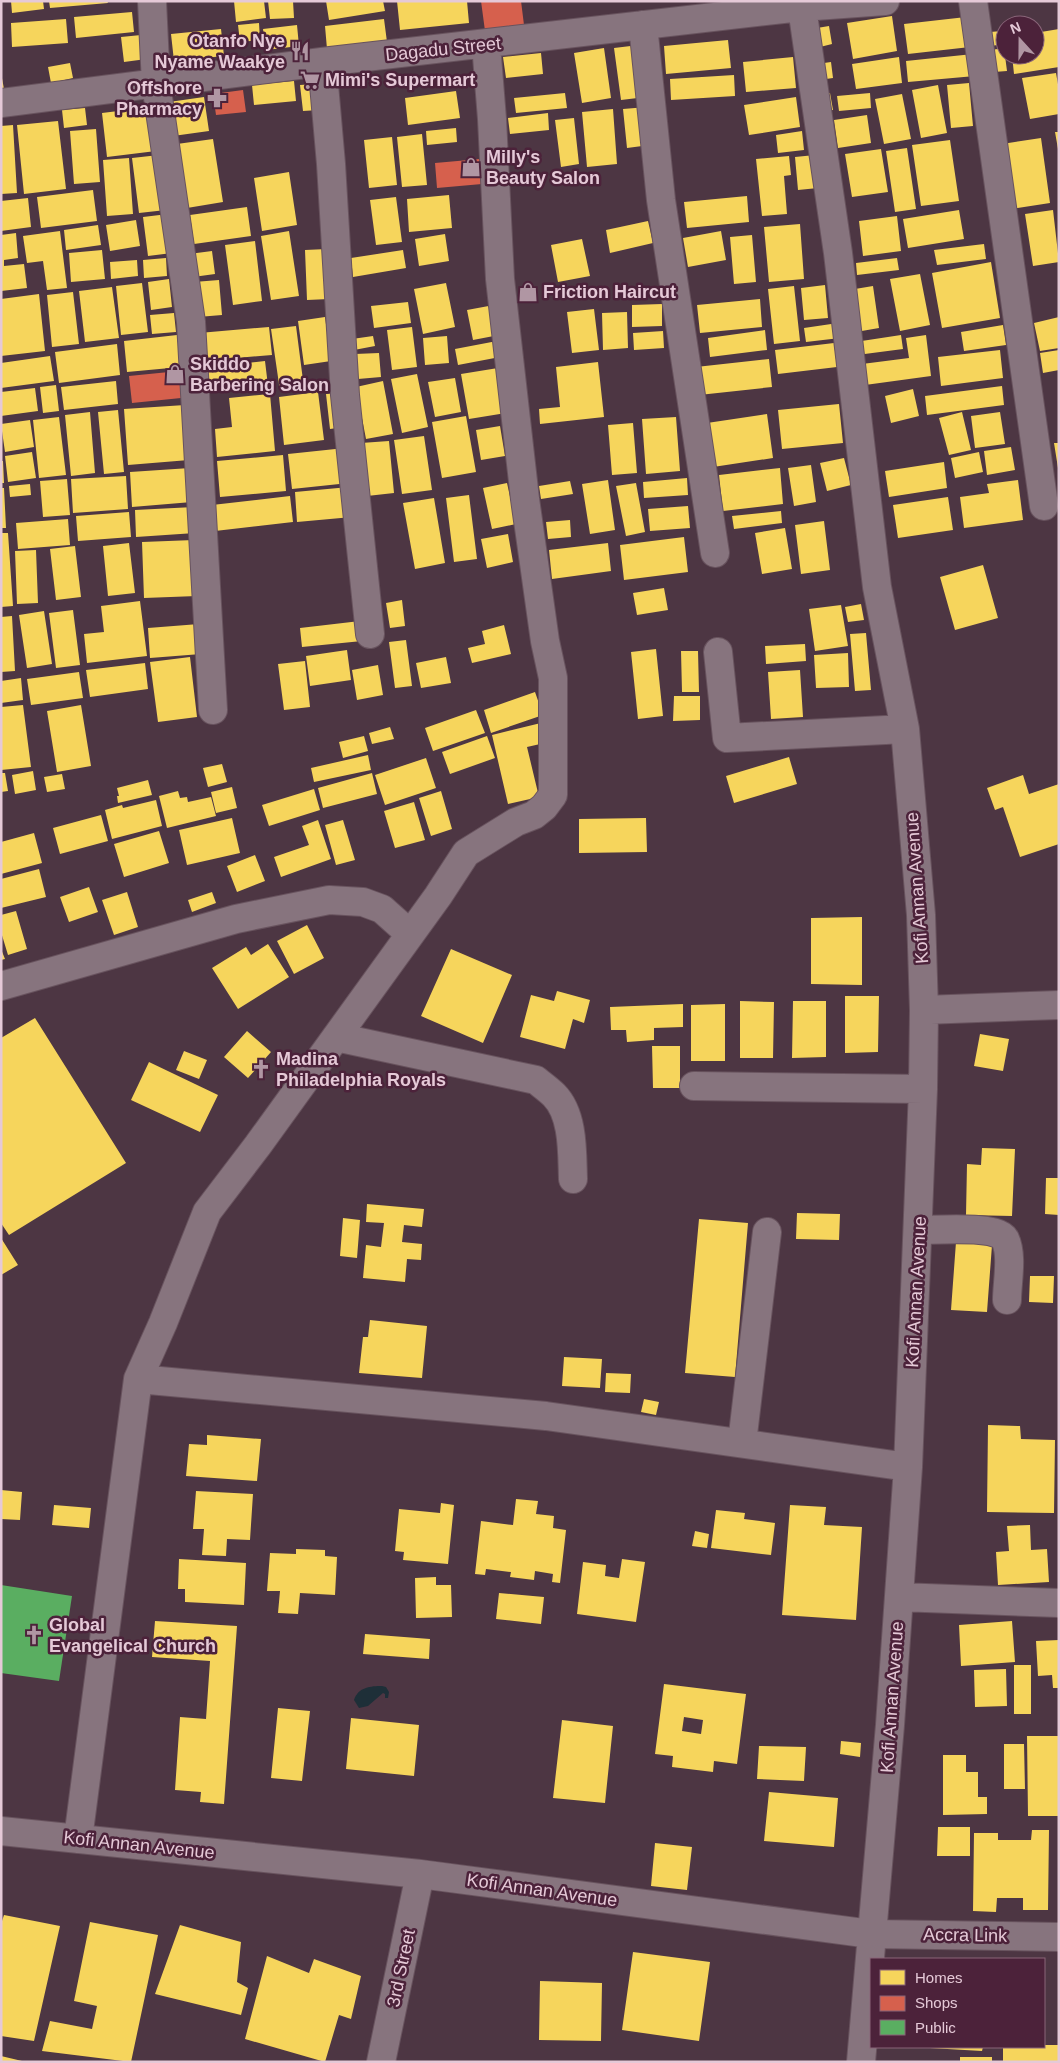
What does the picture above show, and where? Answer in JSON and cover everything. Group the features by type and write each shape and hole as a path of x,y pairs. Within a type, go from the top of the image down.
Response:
{"street":[{"path":"152,1 156,84 191,322 213,710"},
{"name":"Dagadu Street","path":"1,102 322,62 644,25 801,4 885,1"},
{"path":"973,1 1044,506"},
{"name":"Kofi Annan Avenue","path":"1,1831 420,1874 871,1934 890,1725 908,1467 919,1230 923,1089 924,1010 921,915 904,729 877,587 838,253 801,4"},
{"path":"644,25 661,200 715,553"},
{"path":"78,1839 138,1379 163,1323 207,1212 438,896 466,853 516,822 534,815 553,796 554,678 546,641 525,499 500,279 492,119 486,44"},
{"path":"322,62 331,164 345,395 370,634"},
{"path":"718,652 727,738 904,729"},
{"path":"1,986 236,919 329,900 362,902 382,909 410,934"},
{"path":"924,1010 1059,1005"},
{"path":"336,1037 536,1080 556,1096 563,1109 571,1132 573,1179"},
{"path":"694,1086 923,1089"},
{"path":"919,1230 988,1230 1000,1233 1005,1238 1008,1254 1007,1300"},
{"path":"742,1443 767,1232"},
{"path":"138,1379 546,1416 908,1467"},
{"path":"899,1597 1059,1603"},
{"name":"3rd Street","path":"381,2062 420,1874"},
{"path":"861,2062 871,1934"},
{"name":"Accra Link","path":"871,1934 1059,1937"}],"water":[{"path":"369,1687 386,1687 389,1692 388,1698 385,1698 383,1693 368,1706 359,1708 354,1700 359,1692"}],"building: Homes":[{"path":"11,1 43,1 44,9 12,13"},
{"path":"49,1 107,1 108,3 50,8"},
{"path":"234,1 264,1 266,18 236,22"},
{"path":"268,1 293,1 294,18 270,19"},
{"path":"326,1 383,1 385,11 329,20"},
{"path":"397,1 467,1 469,23 400,30"},
{"path":"132,12 134,32 76,38 74,17"},
{"path":"892,16 897,51 853,59 847,23"},
{"path":"966,17 970,47 908,54 904,24"},
{"path":"66,19 68,43 12,47 11,23"},
{"path":"384,19 387,42 327,49 325,26"},
{"path":"259,23 260,40 240,42 238,25"},
{"path":"297,25 299,46 266,50 263,29"},
{"path":"829,26 832,44 820,47 817,28"},
{"path":"221,29 224,56 174,61 171,34"},
{"path":"1059,29 1059,67 1014,74 1013,65 1045,65 1045,31"},
{"path":"990,32 995,32 995,45 991,46"},
{"path":"151,34 154,58 124,62 121,37"},
{"path":"728,40 731,68 666,74 664,46"},
{"path":"639,45 646,97 621,100 614,48"},
{"path":"604,48 611,98 582,103 574,53"},
{"path":"995,49 995,65 1006,65 1007,71 994,72 991,50"},
{"path":"541,53 543,74 506,78 503,57"},
{"path":"973,54 975,76 908,82 906,61"},
{"path":"793,57 796,88 746,92 743,62"},
{"path":"899,57 902,83 856,89 852,64"},
{"path":"831,62 833,78 819,80 817,64"},
{"path":"70,63 73,78 51,83 48,67"},
{"path":"1,73 4,89 1,90"},
{"path":"1056,73 1059,90 1059,114 1030,119 1022,78"},
{"path":"734,75 735,96 671,100 670,79"},
{"path":"294,81 296,101 254,105 252,85"},
{"path":"969,83 973,126 951,128 947,85"},
{"path":"316,84 319,110 303,111 300,85"},
{"path":"938,85 947,133 921,138 912,90"},
{"path":"456,91 460,118 408,125 405,98"},
{"path":"565,93 567,108 516,113 514,98"},
{"path":"830,93 833,110 824,111 821,95"},
{"path":"870,93 871,108 839,111 837,96"},
{"path":"902,94 911,139 884,144 875,99"},
{"path":"204,97 209,131 173,136 169,102"},
{"path":"796,97 800,127 749,135 744,105"},
{"path":"151,107 156,151 107,157 102,113"},
{"path":"647,107 650,145 627,148 623,109"},
{"path":"85,108 87,125 64,128 62,110"},
{"path":"613,109 617,164 587,167 582,112"},
{"path":"548,113 549,130 510,134 508,118"},
{"path":"867,115 871,143 838,148 834,120"},
{"path":"574,118 579,164 561,167 555,120"},
{"path":"58,121 66,189 24,194 17,125"},
{"path":"13,125 17,193 1,194 1,126"},
{"path":"456,128 457,142 427,145 426,131"},
{"path":"96,129 100,182 74,184 70,131"},
{"path":"802,131 804,150 778,153 776,135"},
{"path":"1055,132 1059,132 1059,149 1058,149"},
{"path":"422,134 427,185 402,187 397,137"},
{"path":"392,137 397,185 369,188 364,140"},
{"path":"1041,138 1050,203 1011,209 1002,144"},
{"path":"213,139 223,202 187,208 177,144"},
{"path":"950,140 959,201 921,206 912,145"},
{"path":"907,148 916,209 895,212 886,151"},
{"path":"881,149 888,192 852,197 845,154"},
{"path":"159,155 166,210 139,213 132,158"},
{"path":"815,155 818,188 798,190 795,157"},
{"path":"789,156 791,175 784,176 787,214 762,216 756,159"},
{"path":"129,158 133,214 107,216 103,160"},
{"path":"289,172 297,225 262,231 254,178"},
{"path":"93,190 97,221 41,228 37,197"},
{"path":"449,195 452,228 409,232 407,199"},
{"path":"747,196 749,222 687,228 684,202"},
{"path":"396,197 402,242 376,245 370,200"},
{"path":"28,198 31,227 1,231 1,201"},
{"path":"247,207 251,236 194,244 190,215"},
{"path":"959,210 964,239 908,248 903,219"},
{"path":"1053,210 1059,262 1033,266 1025,214"},
{"path":"168,214 172,253 148,256 143,217"},
{"path":"897,216 901,251 863,256 859,221"},
{"path":"136,220 140,246 110,251 106,225"},
{"path":"648,221 653,243 610,253 606,230"},
{"path":"800,224 804,279 769,282 764,227"},
{"path":"98,225 101,245 66,250 64,230"},
{"path":"60,231 67,288 47,290 43,261 27,263 23,236"},
{"path":"289,231 299,296 271,300 261,236"},
{"path":"721,231 726,260 688,267 683,238"},
{"path":"16,233 18,258 4,260 4,266 24,264 27,288 1,291 1,235"},
{"path":"445,234 449,261 419,266 415,239"},
{"path":"752,235 756,282 734,284 730,237"},
{"path":"582,239 590,276 558,282 551,245"},
{"path":"255,241 262,301 233,305 225,245"},
{"path":"984,244 986,259 937,265 934,250"},
{"path":"327,249 329,299 307,300 305,250"},
{"path":"102,250 105,279 71,282 69,253"},
{"path":"403,250 406,268 353,277 351,258"},
{"path":"212,251 215,274 193,277 189,254"},
{"path":"166,258 167,276 144,278 143,260"},
{"path":"897,258 899,270 857,275 856,263"},
{"path":"137,260 138,276 111,279 110,262"},
{"path":"991,262 1000,318 942,328 932,273"},
{"path":"920,274 930,325 900,331 890,279"},
{"path":"169,279 172,307 151,310 148,282"},
{"path":"219,280 222,315 198,317 194,282"},
{"path":"142,283 148,332 121,335 116,286"},
{"path":"446,283 455,327 423,334 414,289"},
{"path":"825,285 828,318 804,320 801,288"},
{"path":"794,286 800,341 774,344 768,289"},
{"path":"873,286 879,328 856,332 849,290"},
{"path":"112,287 119,338 85,342 79,291"},
{"path":"73,292 79,344 52,347 47,295"},
{"path":"39,294 45,351 1,356 1,299"},
{"path":"760,299 762,327 700,333 697,305"},
{"path":"408,302 411,323 374,328 371,306"},
{"path":"662,304 662,326 632,327 632,305"},
{"path":"494,305 499,335 473,340 467,310"},
{"path":"594,309 599,350 572,353 567,312"},
{"path":"627,312 628,348 603,350 602,313"},
{"path":"174,313 176,332 152,334 150,315"},
{"path":"325,317 331,361 304,365 298,321"},
{"path":"1059,317 1059,348 1040,351 1034,323"},
{"path":"838,323 840,338 806,342 804,328"},
{"path":"1003,325 1006,345 964,351 961,332"},
{"path":"296,326 304,388 280,391 271,329"},
{"path":"269,327 272,355 201,361 199,333"},
{"path":"412,327 417,367 392,370 387,330"},
{"path":"765,330 767,350 710,357 708,338"},
{"path":"663,331 664,348 634,350 633,333"},
{"path":"177,335 181,367 127,372 124,341"},
{"path":"901,335 903,349 857,355 855,342"},
{"path":"926,335 931,376 865,385 862,364 909,358 906,338"},
{"path":"373,336 375,346 354,350 352,339"},
{"path":"447,336 449,363 425,365 423,338"},
{"path":"497,341 500,357 458,365 455,349"},
{"path":"834,343 837,367 778,374 775,350"},
{"path":"117,344 120,375 59,383 55,352"},
{"path":"1000,350 1003,378 941,386 938,357"},
{"path":"1059,350 1059,370 1043,373 1040,353"},
{"path":"379,353 381,377 358,379 355,354"},
{"path":"50,356 54,381 1,388 1,363"},
{"path":"769,359 772,387 699,395 696,367"},
{"path":"265,361 268,386 203,393 200,368"},
{"path":"598,362 604,417 540,424 539,409 560,407 556,367"},
{"path":"498,368 506,413 469,419 461,374"},
{"path":"417,374 428,427 402,433 391,379"},
{"path":"455,378 461,412 435,417 428,382"},
{"path":"116,381 118,404 64,410 61,387"},
{"path":"383,381 393,434 366,439 356,387"},
{"path":"56,385 59,411 43,413 40,387"},
{"path":"1002,386 1004,405 927,415 925,396"},
{"path":"35,388 38,411 1,416 1,392"},
{"path":"913,389 919,416 891,423 885,396"},
{"path":"318,392 324,440 284,445 279,397"},
{"path":"340,393 344,427 330,429 326,394"},
{"path":"270,394 275,451 217,457 215,429 232,427 229,398"},
{"path":"839,404 843,443 782,449 778,410"},
{"path":"185,405 189,460 128,465 124,409"},
{"path":"118,410 124,472 104,474 98,412"},
{"path":"90,412 95,473 71,476 65,415"},
{"path":"962,412 971,450 949,455 939,418"},
{"path":"1000,412 1005,444 975,448 971,416"},
{"path":"767,414 773,458 713,467 707,423"},
{"path":"466,416 476,472 442,478 432,422"},
{"path":"59,417 66,475 39,478 33,420"},
{"path":"676,417 680,471 646,474 642,419"},
{"path":"30,420 34,447 5,452 1,424"},
{"path":"633,423 637,473 612,475 608,425"},
{"path":"500,426 505,456 481,460 476,430"},
{"path":"424,436 432,490 402,494 394,440"},
{"path":"389,441 394,493 367,496 361,443"},
{"path":"1054,443 1059,443 1059,468 1058,468"},
{"path":"1011,447 1015,470 987,475 984,451"},
{"path":"345,448 349,483 292,489 288,454"},
{"path":"32,452 36,478 8,482 5,456"},
{"path":"979,452 983,472 955,478 951,458"},
{"path":"283,455 286,491 220,497 217,461"},
{"path":"844,458 851,485 827,491 820,463"},
{"path":"1,461 3,461 4,483 1,483"},
{"path":"944,462 947,488 889,497 885,471"},
{"path":"811,465 816,502 794,506 788,468"},
{"path":"190,468 192,502 132,507 130,472"},
{"path":"780,468 783,504 723,511 719,475"},
{"path":"126,476 128,509 73,513 71,479"},
{"path":"687,478 688,495 644,498 643,482"},
{"path":"67,479 70,515 43,517 40,481"},
{"path":"608,480 615,530 590,534 582,484"},
{"path":"1018,480 1023,520 964,528 960,497 989,493 987,484"},
{"path":"570,481 573,494 541,499 539,486"},
{"path":"507,483 516,524 492,529 483,488"},
{"path":"636,483 645,532 626,536 616,486"},
{"path":"30,484 31,495 10,497 9,486"},
{"path":"349,487 352,517 297,522 295,492"},
{"path":"1,488 4,488 6,528 1,528"},
{"path":"469,495 477,559 454,562 446,498"},
{"path":"290,496 293,522 215,531 212,505"},
{"path":"948,497 953,530 898,538 893,505"},
{"path":"434,498 445,563 415,569 403,503"},
{"path":"688,506 690,528 650,531 648,509"},
{"path":"194,507 195,533 136,537 135,510"},
{"path":"781,511 782,523 734,529 732,516"},
{"path":"129,512 131,537 78,541 76,516"},
{"path":"68,519 70,545 18,549 16,523"},
{"path":"570,520 571,537 548,539 546,522"},
{"path":"824,521 830,570 801,574 795,525"},
{"path":"785,528 792,569 762,574 755,533"},
{"path":"1,533 8,533 13,606 1,607"},
{"path":"508,534 513,562 487,568 481,539"},
{"path":"684,537 688,572 624,580 620,545"},
{"path":"194,540 197,596 144,598 142,542"},
{"path":"129,543 135,593 108,596 103,546"},
{"path":"608,543 611,571 552,579 549,550"},
{"path":"75,546 81,597 56,600 50,549"},
{"path":"36,550 38,603 17,604 15,551"},
{"path":"983,565 998,618 955,630 940,577"},
{"path":"664,588 668,610 637,615 633,593"},
{"path":"402,600 405,626 390,628 386,603"},
{"path":"140,601 147,656 87,663 84,634 104,632 101,606"},
{"path":"861,604 864,620 848,622 845,607"},
{"path":"841,605 848,646 815,651 809,609"},
{"path":"73,610 80,665 56,668 49,613"},
{"path":"44,611 52,664 27,668 19,615"},
{"path":"12,616 15,671 1,672 1,617"},
{"path":"360,621 362,641 302,647 300,628"},
{"path":"199,624 201,654 150,658 148,628"},
{"path":"504,625 511,654 472,663 468,648 485,644 482,631"},
{"path":"866,633 871,690 855,691 850,634"},
{"path":"406,640 412,686 395,688 389,642"},
{"path":"805,644 806,661 766,664 765,646"},
{"path":"656,649 663,716 638,719 631,652"},
{"path":"347,650 351,680 310,686 306,656"},
{"path":"681,651 698,651 699,692 682,692"},
{"path":"848,653 849,687 816,688 814,655"},
{"path":"190,657 197,717 158,722 150,662"},
{"path":"446,657 451,683 421,688 416,663"},
{"path":"305,661 310,707 284,710 278,664"},
{"path":"145,663 148,689 90,697 86,670"},
{"path":"378,665 383,695 357,700 352,670"},
{"path":"800,670 803,717 771,719 768,672"},
{"path":"79,672 83,698 31,705 27,679"},
{"path":"21,678 23,700 1,703 1,681"},
{"path":"535,692 543,715 491,733 484,710"},
{"path":"674,696 700,696 700,720 673,721"},
{"path":"23,705 31,767 1,770 1,707"},
{"path":"81,705 91,766 57,772 47,711"},
{"path":"476,710 485,733 433,751 425,728"},
{"path":"545,722 549,742 527,747 539,797 508,804 492,735"},
{"path":"390,727 394,739 372,744 369,733"},
{"path":"364,736 368,751 343,758 339,742"},
{"path":"487,736 495,758 450,774 442,752"},
{"path":"368,755 371,770 314,782 311,768"},
{"path":"789,757 797,784 734,803 726,776"},
{"path":"426,758 436,788 385,805 375,775"},
{"path":"222,764 227,782 208,787 203,768"},
{"path":"33,771 36,790 15,794 12,775"},
{"path":"1,773 5,773 8,791 1,792"},
{"path":"372,773 377,794 323,808 318,788"},
{"path":"62,774 65,789 47,792 44,777"},
{"path":"1023,775 1029,794 1059,784 1059,844 1020,857 1003,807 995,810 987,788"},
{"path":"148,780 152,795 118,803 117,788"},
{"path":"232,787 237,808 216,813 211,792"},
{"path":"314,789 320,810 269,826 262,805"},
{"path":"178,791 180,798 187,797 188,802 211,797 216,816 167,828 159,796"},
{"path":"441,791 452,829 431,836 419,798"},
{"path":"156,800 162,826 112,839 105,810 122,805 123,808"},
{"path":"414,802 425,840 395,848 384,811"},
{"path":"101,815 108,841 60,854 53,828"},
{"path":"232,818 240,853 187,865 179,830"},
{"path":"646,818 647,852 579,853 579,819"},
{"path":"318,820 331,859 281,877 274,857 309,845 302,826"},
{"path":"343,820 355,860 336,865 325,825"},
{"path":"159,831 169,863 124,877 114,844"},
{"path":"34,833 42,863 1,874 1,842"},
{"path":"255,855 265,881 237,892 227,866"},
{"path":"39,869 46,897 1,908 1,879"},
{"path":"89,887 98,912 69,922 60,897"},
{"path":"127,892 138,927 114,935 102,900"},
{"path":"212,892 216,903 192,912 188,900"},
{"path":"16,911 27,949 8,955 1,932 1,915"},
{"path":"862,917 862,985 811,984 811,918"},
{"path":"307,925 324,958 294,974 277,941"},
{"path":"268,944 289,977 238,1009 212,968 246,947 251,955"},
{"path":"1,949 5,959 1,960"},
{"path":"451,949 512,975 483,1043 421,1016"},
{"path":"557,991 590,1000 584,1023 573,1019 565,1049 520,1037 531,995 554,1001"},
{"path":"845,996 879,996 878,1052 845,1053"},
{"path":"740,1001 774,1002 773,1058 740,1058"},
{"path":"793,1001 826,1001 826,1057 792,1058"},
{"path":"683,1004 683,1027 654,1028 654,1040 627,1042 626,1030 611,1030 610,1007"},
{"path":"725,1004 725,1061 691,1061 691,1005"},
{"path":"35,1018 126,1163 9,1235 1,1223 1,1038"},
{"path":"247,1031 271,1052 248,1078 224,1057"},
{"path":"980,1034 1009,1039 1003,1071 974,1066"},
{"path":"652,1046 680,1046 680,1088 653,1088"},
{"path":"184,1051 207,1060 199,1079 176,1070"},
{"path":"149,1062 218,1095 200,1132 131,1100"},
{"path":"982,1148 1015,1149 1012,1216 966,1215 967,1164 981,1165"},
{"path":"1046,1178 1059,1178 1059,1215 1045,1214"},
{"path":"367,1204 424,1209 422,1227 404,1225 402,1242 422,1244 421,1260 407,1259 405,1282 363,1278 366,1245 381,1247 384,1223 366,1222"},
{"path":"797,1213 840,1214 839,1240 796,1239"},
{"path":"343,1218 360,1220 357,1258 340,1256"},
{"path":"699,1219 748,1223 735,1377 685,1373"},
{"path":"1,1238 18,1265 1,1275"},
{"path":"956,1242 992,1245 987,1312 951,1310"},
{"path":"1030,1276 1054,1276 1053,1303 1029,1302"},
{"path":"370,1320 427,1326 422,1378 359,1373 363,1337 368,1337"},
{"path":"564,1357 602,1359 600,1388 562,1386"},
{"path":"606,1373 631,1374 630,1393 605,1392"},
{"path":"644,1399 659,1402 656,1415 641,1412"},
{"path":"988,1425 1020,1426 1021,1439 1055,1440 1054,1513 987,1512"},
{"path":"207,1435 261,1439 257,1481 186,1476 189,1444 207,1445"},
{"path":"1,1490 22,1492 20,1520 1,1519"},
{"path":"196,1491 253,1494 250,1540 227,1539 226,1556 202,1555 204,1529 193,1529"},
{"path":"516,1499 538,1501 536,1514 554,1516 553,1528 566,1530 560,1583 552,1582 553,1574 535,1571 534,1580 510,1577 511,1572 486,1569 485,1575 475,1574 481,1521 513,1525"},
{"path":"441,1503 454,1505 448,1564 403,1560 404,1552 395,1551 399,1509 440,1513"},
{"path":"54,1505 91,1508 89,1528 52,1525"},
{"path":"790,1505 826,1507 824,1525 862,1527 856,1620 782,1615"},
{"path":"716,1510 745,1513 744,1519 775,1523 771,1555 711,1548"},
{"path":"1030,1525 1031,1550 1047,1549 1049,1582 998,1585 996,1552 1009,1551 1007,1526"},
{"path":"695,1531 709,1534 707,1548 692,1546"},
{"path":"296,1549 325,1550 325,1556 337,1557 335,1595 300,1593 298,1614 278,1613 280,1591 267,1591 270,1553 296,1554"},
{"path":"179,1559 246,1563 244,1605 185,1602 185,1589 178,1589"},
{"path":"622,1559 645,1562 636,1622 577,1614 583,1562 606,1565 605,1576 619,1578"},
{"path":"436,1577 436,1585 451,1585 452,1617 416,1618 415,1578"},
{"path":"499,1593 544,1597 541,1624 496,1619"},
{"path":"155,1621 237,1626 224,1804 200,1802 201,1792 175,1790 180,1717 206,1719 210,1661 152,1657"},
{"path":"1012,1621 1015,1662 961,1666 959,1625"},
{"path":"365,1634 430,1639 429,1659 363,1654"},
{"path":"1059,1640 1059,1688 1053,1688 1052,1675 1038,1676 1036,1641"},
{"path":"1014,1665 1031,1665 1031,1714 1014,1714"},
{"path":"1006,1669 1007,1706 975,1707 974,1670"},
{"path":"664,1684 746,1694 737,1764 714,1761 713,1772 672,1767 673,1756 655,1754","holes":["684,1717 703,1720 701,1734 682,1731"]},
{"path":"278,1708 310,1711 302,1781 271,1778"},
{"path":"351,1718 419,1725 414,1776 346,1769"},
{"path":"562,1720 613,1726 605,1803 553,1798"},
{"path":"1027,1736 1059,1736 1059,1816 1028,1816"},
{"path":"841,1741 861,1743 860,1757 840,1754"},
{"path":"1004,1744 1024,1744 1025,1789 1004,1789"},
{"path":"759,1746 806,1747 804,1781 757,1779"},
{"path":"943,1755 966,1755 966,1772 978,1772 978,1797 987,1797 987,1814 943,1815"},
{"path":"769,1792 838,1798 834,1847 764,1841"},
{"path":"938,1827 970,1827 970,1856 937,1856"},
{"path":"1032,1830 1049,1830 1048,1910 1023,1910 1023,1898 997,1898 996,1912 973,1911 974,1833 998,1833 998,1840 1031,1840"},
{"path":"655,1843 692,1847 687,1890 651,1886"},
{"path":"4,1915 60,1926 34,2041 1,2036 1,1924"},
{"path":"90,1922 158,1935 131,2062 42,2051 50,2021 92,2029 97,2006 74,2001"},
{"path":"180,1925 241,1942 237,1982 248,1988 241,2015 155,1994"},
{"path":"633,1952 710,1962 699,2041 622,2030"},
{"path":"267,1956 309,1973 314,1959 361,1976 351,2019 339,2015 325,2062 245,2039"},
{"path":"540,1981 602,1983 601,2041 539,2040"},
{"path":"1045,2045 1059,2045 1059,2062 1003,2062 1003,2048 1045,2048"},
{"path":"930,2048 983,2048 982,2051"},
{"path":"1,2056 22,2061 22,2062 1,2062"},
{"path":"960,2057 992,2057 992,2062 960,2062"}],"building: Shops":[{"path":"481,1 521,1 524,25 485,31"},
{"path":"243,90 246,112 216,115 213,94"},
{"path":"480,159 482,184 437,188 435,163"},
{"path":"179,371 181,398 132,403 129,376"}],"building: Public":[{"name":"Global Evangelical Church","path":"1,1585 72,1596 59,1681 1,1673"}],"place":[{"name":"Otanfo Nye Nyame Waakye","path":"300,51"},
{"name":"Mimi's Supermart","path":"310,80"},
{"name":"Offshore Pharmacy","path":"217,98"},
{"name":"Milly's Beauty Salon","path":"471,167"},
{"name":"Friction Haircut","path":"528,292"},
{"name":"Skiddo Barbering Salon","path":"175,374"},
{"name":"Madina Philadelphia Royals","path":"261,1069"},
{"name":"Global Evangelical Church","path":"34,1635"}]}
